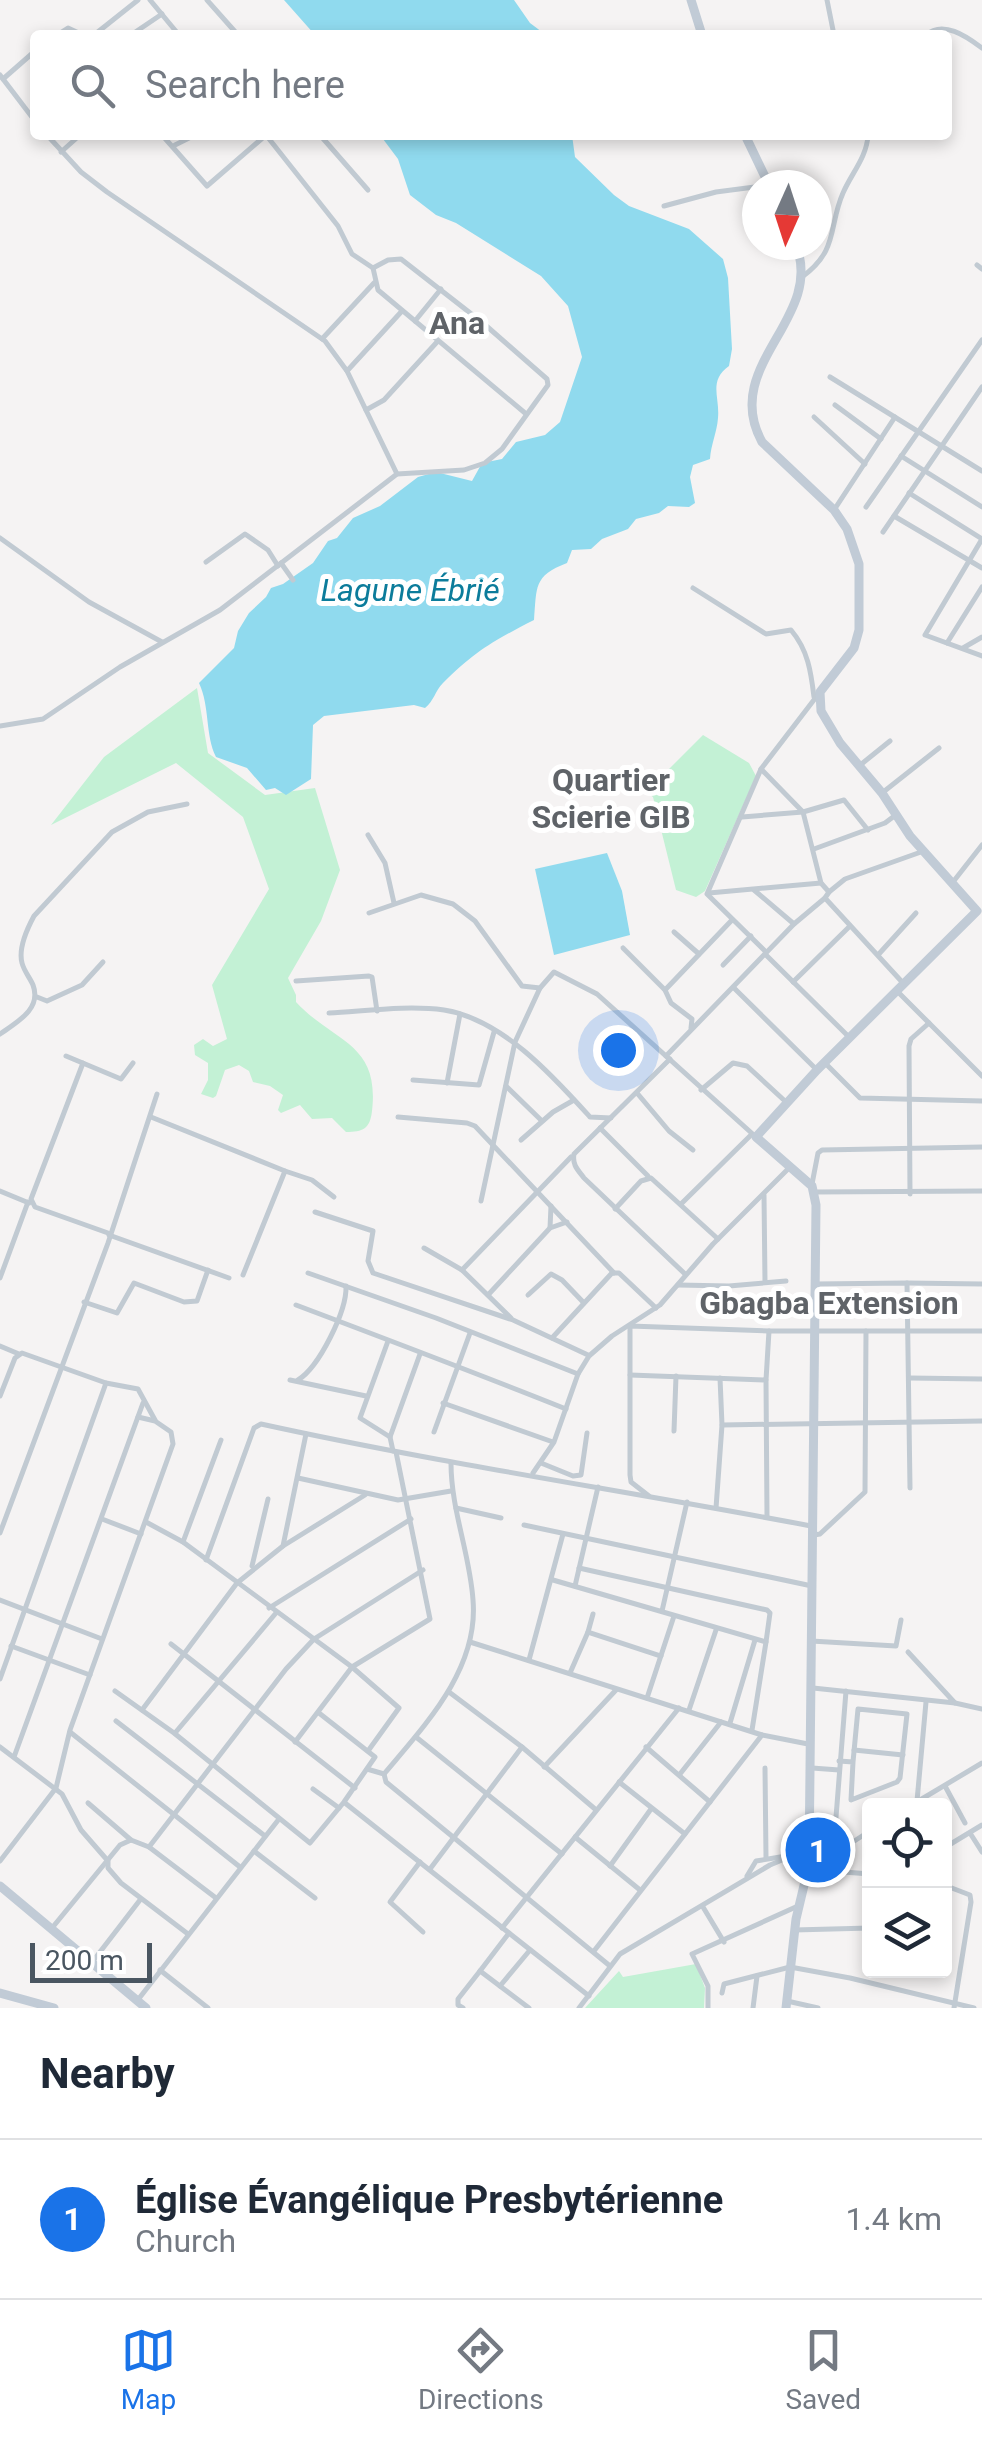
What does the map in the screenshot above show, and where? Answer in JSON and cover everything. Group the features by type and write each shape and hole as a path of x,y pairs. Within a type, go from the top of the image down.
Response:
{"street":[{"path":"100,30 138,0"},
{"path":"150,0 175,30"},
{"path":"207,0 234,30"},
{"path":"692,0 701,30"},
{"path":"827,0 833,30"},
{"path":"138,30 162,14"},
{"path":"952,31 982,48"},
{"path":"30,55 1,77 30,113"},
{"path":"50,140 107,192 322,339 347,372 396,474"},
{"path":"61,152 74,140"},
{"path":"168,140 207,186 260,140"},
{"path":"172,144 186,140"},
{"path":"270,140 338,226 352,254 372,268 374,283 437,342 525,413"},
{"path":"324,140 368,190"},
{"path":"747,140 762,170"},
{"path":"802,276 818,263 830,244 839,204 866,140"},
{"path":"664,206 742,189"},
{"path":"0,726 43,719 162,642 220,610 396,474 464,470 485,462 502,449 548,385 547,379 400,259 372,268"},
{"path":"799,260 802,276 793,306 758,373 750,402 751,417 762,442 834,510 848,530 859,564 858,630 854,648 761,769 710,882 709,893 849,1038"},
{"path":"322,339 374,283"},
{"path":"414,321 441,289"},
{"path":"347,372 402,311"},
{"path":"866,507 982,340"},
{"path":"366,410 384,400 437,342"},
{"path":"830,377 982,471"},
{"path":"883,532 982,387"},
{"path":"972,400 982,406"},
{"path":"835,405 881,440"},
{"path":"814,417 865,464"},
{"path":"834,510 895,417"},
{"path":"901,456 982,506"},
{"path":"909,493 982,539 925,635 982,656"},
{"path":"894,516 982,568"},
{"path":"206,562 245,534 268,550 293,580"},
{"path":"0,538 85,599 162,642"},
{"path":"946,643 982,587"},
{"path":"681,1204 980,911 924,850 830,729 810,666 792,630 766,634 694,588"},
{"path":"962,649 982,637"},
{"path":"859,766 890,741"},
{"path":"882,793 940,748"},
{"path":"761,769 804,812 827,895 928,1023 982,1076"},
{"path":"742,817 804,812 844,800 868,830"},
{"path":"104,962 82,985 47,1001 37,996 21,958 27,929 94,847 112,832 148,812 187,804"},
{"path":"814,849 868,830 897,814"},
{"path":"368,835 385,863 394,903"},
{"path":"953,882 982,845"},
{"path":"462,1270 637,1093 794,924 845,879 914,857 924,850"},
{"path":"709,893 821,883"},
{"path":"754,890 794,924"},
{"path":"369,913 421,895 434,896 465,910 522,986 540,988"},
{"path":"878,956 916,914"},
{"path":"665,990 732,920"},
{"path":"793,982 850,926"},
{"path":"674,932 699,954"},
{"path":"722,966 751,936"},
{"path":"623,948 665,990 671,1003 692,1019 689,1034"},
{"path":"481,1201 515,1042 540,988 554,972 597,994 813,1189 910,1194 982,1191"},
{"path":"296,981 372,977 377,1011"},
{"path":"734,988 860,1098 982,1101"},
{"path":"0,1034 21,1020 37,996"},
{"path":"329,1012 435,1009 460,1014 515,1042 590,1118 610,1118"},
{"path":"447,1083 460,1014"},
{"path":"910,1194 909,1046 928,1023"},
{"path":"413,1080 479,1085 494,1032"},
{"path":"66,1056 121,1079 133,1063"},
{"path":"701,1090 733,1063 740,1062 786,1102"},
{"path":"0,1278 84,1064"},
{"path":"506,1086 542,1121"},
{"path":"637,1093 669,1131 692,1150"},
{"path":"0,1532 157,1094"},
{"path":"522,1140 574,1100"},
{"path":"150,1116 312,1180 334,1196"},
{"path":"398,1117 467,1123 492,1144 614,1273 619,1273 656,1308"},
{"path":"600,1128 718,1239"},
{"path":"812,1864 808,1744 814,1426 813,1189 819,1151 982,1147"},
{"path":"574,1154 575,1167 686,1275"},
{"path":"532,1475 554,1442 578,1374 589,1356 656,1308 789,1168"},
{"path":"243,1274 285,1171"},
{"path":"614,1209 640,1181 650,1178"},
{"path":"0,1191 228,1278"},
{"path":"764,1195 765,1282"},
{"path":"550,1228 551,1206"},
{"path":"314,1212 374,1231 368,1261 373,1272 513,1320 589,1356"},
{"path":"488,1296 550,1228 567,1222"},
{"path":"424,1248 462,1270 513,1320"},
{"path":"84,1302 117,1313 134,1283 184,1302 196,1301 208,1270"},
{"path":"308,1273 443,1320 578,1374"},
{"path":"552,1338 614,1273"},
{"path":"528,1295 551,1274 584,1303"},
{"path":"678,1285 786,1281"},
{"path":"907,1283 910,1488"},
{"path":"814,1284 982,1284"},
{"path":"346,1286 347,1294 314,1368 294,1380 366,1396"},
{"path":"296,1305 366,1328 420,1354 566,1409"},
{"path":"630,1326 769,1331 982,1331"},
{"path":"630,1326 630,1475 632,1482 652,1498"},
{"path":"206,1560 254,1428 261,1424 450,1464 687,1502 767,1518 820,1534 865,1492 866,1330"},
{"path":"767,1518 769,1331"},
{"path":"434,1432 470,1334"},
{"path":"295,1742 352,1667 430,1619 395,1451 390,1437 360,1418 388,1341"},
{"path":"0,1346 106,1383 138,1389 155,1421"},
{"path":"0,1396 19,1354"},
{"path":"390,1437 420,1354"},
{"path":"630,1375 766,1380"},
{"path":"674,1431 676,1376"},
{"path":"716,1508 722,1424 720,1378"},
{"path":"910,1378 982,1380"},
{"path":"0,1678 106,1383"},
{"path":"14,1757 143,1403"},
{"path":"443,1403 554,1442"},
{"path":"0,1861 56,1788 70,1732 173,1444 171,1432 155,1421 138,1417"},
{"path":"722,1424 814,1426 982,1421"},
{"path":"542,1463 573,1476 580,1475 587,1433"},
{"path":"283,1546 306,1434"},
{"path":"184,1542 221,1440"},
{"path":"384,1774 449,1692 470,1642 474,1601 451,1492 450,1464"},
{"path":"298,1478 406,1499 451,1492"},
{"path":"575,1586 598,1487"},
{"path":"142,1710 251,1569 367,1494"},
{"path":"251,1569 268,1499"},
{"path":"662,1612 687,1502"},
{"path":"456,1508 501,1518"},
{"path":"269,1608 411,1519"},
{"path":"102,1520 141,1534"},
{"path":"146,1522 184,1542 352,1667 399,1708 368,1752"},
{"path":"524,1525 812,1586"},
{"path":"529,1660 563,1534"},
{"path":"579,1568 767,1610 770,1613 752,1730"},
{"path":"149,1847 314,1639 422,1570"},
{"path":"553,1580 766,1642"},
{"path":"0,1600 102,1640"},
{"path":"174,1733 276,1613"},
{"path":"570,1673 593,1614"},
{"path":"647,1698 674,1616"},
{"path":"811,1641 896,1646 901,1620"},
{"path":"690,1710 716,1630"},
{"path":"588,1632 661,1656"},
{"path":"730,1724 755,1640"},
{"path":"470,1642 762,1735 808,1744"},
{"path":"172,1644 354,1788"},
{"path":"12,1646 90,1674"},
{"path":"908,1652 955,1703"},
{"path":"810,1688 923,1698 926,1702 982,1709"},
{"path":"544,1767 616,1690"},
{"path":"115,1691 174,1733 310,1843 374,1757 318,1712"},
{"path":"833,1854 846,1691"},
{"path":"449,1692 594,1810"},
{"path":"914,1798 926,1702"},
{"path":"463,2008 458,2000 528,1898 594,1810 679,1708"},
{"path":"858,1709 898,1710 907,1714 903,1754 896,1782 851,1800 858,1709"},
{"path":"116,1721 266,1836"},
{"path":"679,1775 721,1722"},
{"path":"70,1732 240,1867"},
{"path":"594,1951 762,1735"},
{"path":"416,1736 562,1854"},
{"path":"0,1747 56,1788 66,1798 80,1830 108,1861 111,1872 140,1900 188,1934"},
{"path":"646,1747 710,1802"},
{"path":"430,1870 522,1748"},
{"path":"854,1750 903,1754"},
{"path":"840,1761 853,1762"},
{"path":"922,1798 982,1763"},
{"path":"764,1768 766,1857"},
{"path":"809,1768 839,1770"},
{"path":"366,1769 384,1774"},
{"path":"384,1774 386,1782 610,1966"},
{"path":"619,1782 685,1834"},
{"path":"945,1786 965,1823"},
{"path":"313,1788 338,1808"},
{"path":"344,1802 589,1996"},
{"path":"88,1803 131,1840 149,1847 216,1898"},
{"path":"610,1866 651,1809"},
{"path":"0,1886 142,2004 160,1970 279,1819"},
{"path":"952,1843 982,1825"},
{"path":"970,1833 982,1852"},
{"path":"818,2008 786,2004 794,1930 806,1877 803,1871 862,1836"},
{"path":"575,1837 640,1890"},
{"path":"52,1928 120,1845 131,1840"},
{"path":"254,1851 315,1898"},
{"path":"579,2008 620,1954 746,1879 794,1856"},
{"path":"746,1879 753,1864 766,1857 794,1856 812,1864 862,1873"},
{"path":"420,1862 390,1902 423,1932"},
{"path":"950,1888 970,1895 971,1902 954,2006"},
{"path":"93,1961 140,1900"},
{"path":"703,1906 724,1942"},
{"path":"708,2008 708,1986 692,1954 798,1906"},
{"path":"794,1930 862,1928"},
{"path":"500,1986 530,1949"},
{"path":"722,1994 724,1984 790,1968 974,2008"},
{"path":"160,1970 208,2008"},
{"path":"480,1971 529,2008"},
{"path":"753,2008 757,1975"},
{"path":"0,1994 54,2008"}],"green space":[{"path":"197,688 208,753 265,795 315,788 340,870 321,921 288,978 296,1002 351,1046 369,1071 372,1111 367,1126 361,1130 346,1132 332,1118 312,1119 300,1105 281,1113 278,1110 283,1095 270,1086 253,1082 249,1071 239,1065 225,1070 216,1096 201,1094 208,1080 208,1063 195,1055 194,1045 203,1039 213,1046 227,1039 212,985 269,889 243,817 176,763 51,825 104,757"},
{"path":"703,735 749,763 756,776 705,891 696,897 676,890 653,797 646,792"},
{"path":"696,1964 705,1988 704,2008 585,2008 619,1971 623,1977"}],"water":[{"path":"284,0 514,0 539,30 311,30"},
{"name":"Lagune Ébrié","path":"384,140 573,140 575,157 614,195 629,206 689,229 723,259 728,278 732,349 729,366 717,384 718,418 710,459 693,465 690,477 695,503 689,507 668,506 659,513 636,519 628,529 602,539 591,549 572,550 567,563 542,578 534,620 465,662 425,708 414,705 324,716 313,725 311,779 286,795 275,788 266,790 247,768 216,757 199,683 234,648 238,631 249,613 271,588 313,563 328,541 337,538 353,518 380,506 418,477 436,472 472,481 482,463 502,459 516,442 545,435 560,422 582,357 568,306 541,276 456,223 436,215 410,195 398,159"},
{"path":"607,853 622,891 630,935 554,955 535,869"}],"place":[{"name":"Église Évangélique Presbytérienne","path":"818,1850"}],"district":[{"name":"Ana","path":"457,323"},
{"name":"Quartier Scierie GIB","path":"611,798"},
{"name":"Gbagba Extension","path":"829,1303"}]}
